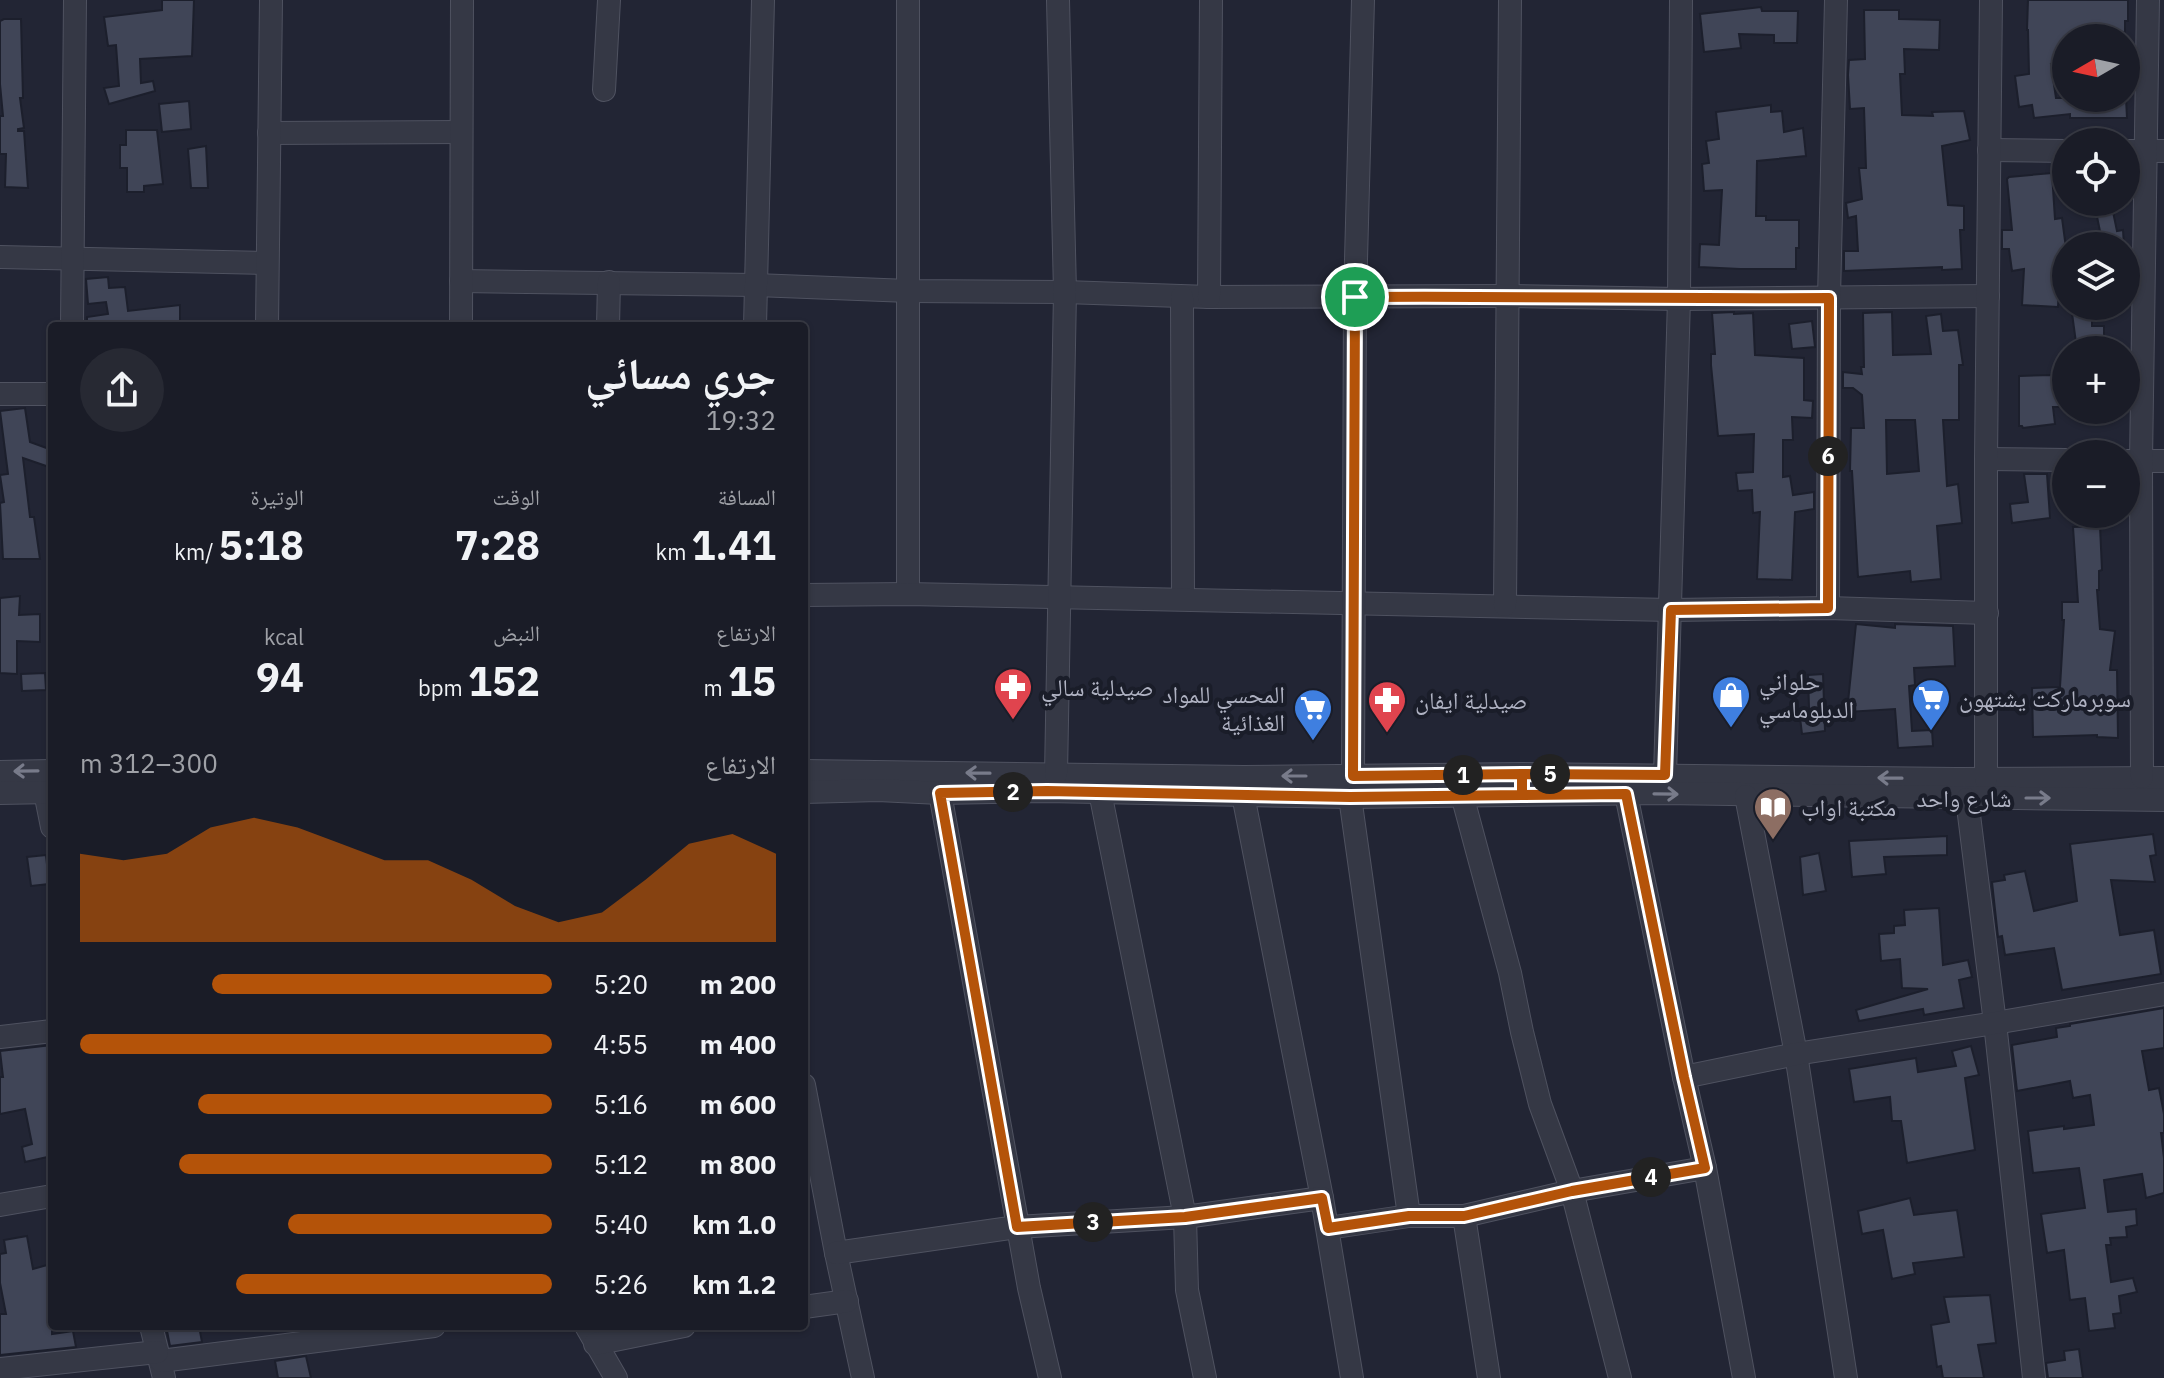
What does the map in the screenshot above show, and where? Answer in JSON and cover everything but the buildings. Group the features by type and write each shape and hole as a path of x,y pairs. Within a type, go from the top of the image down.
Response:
{"street":[{"path":"72,322 75,0"},
{"path":"267,322 271,0"},
{"path":"461,322 462,0"},
{"path":"604,90 609,0"},
{"path":"755,322 763,0"},
{"path":"908,0 908,594"},
{"path":"1056,774 1065,292 1058,0"},
{"path":"1209,297 1211,0"},
{"path":"1363,0 1355,297 1351,786 1409,1216"},
{"path":"1505,605 1510,0"},
{"path":"1665,775 1679,299 1681,0"},
{"path":"1828,608 1829,298 1836,0"},
{"path":"1986,779 1991,0"},
{"path":"2135,440 2148,0"},
{"path":"269,133 461,132"},
{"path":"1989,150 2052,151"},
{"path":"0,257 267,263"},
{"path":"461,281 756,285 1182,297 1679,299 1988,296"},
{"path":"608,322 609,282"},
{"path":"1182,297 1183,599"},
{"path":"0,394 48,394"},
{"path":"1986,459 2052,460"},
{"path":"2140,461 2164,461"},
{"path":"2138,528 2153,778"},
{"path":"808,595 908,594 1671,610 1828,608 1987,613"},
{"path":"0,772 48,784"},
{"name":"شارع واحد","path":"808,772 940,793 1243,795 1351,786 1522,784 1665,775 2153,778"},
{"name":"شارع واحد","path":"808,791 878,781 1056,774 1351,786 1462,795 1522,784 1626,794 2164,802"},
{"path":"0,793 48,785"},
{"path":"1100,792 1185,1217 1187,1290 1205,1378"},
{"path":"940,793 1017,1227 1050,1378"},
{"path":"1626,794 1705,1168 1744,1378"},
{"path":"1243,795 1328,1228 1352,1378"},
{"path":"1462,795 1510,973 1540,1104 1572,1191 1620,1378"},
{"path":"1746,796 1796,1054 1846,1378"},
{"path":"1967,799 2034,1378"},
{"path":"1684,1077 1796,1054 2164,994"},
{"path":"0,1037 48,1031"},
{"path":"808,1106 863,1378"},
{"path":"1328,1228 1409,1216 1464,1216 1572,1191 1705,1168"},
{"path":"0,1205 48,1197"},
{"path":"836,1253 1017,1227 1185,1217 1322,1198"},
{"path":"1464,1216 1489,1378"},
{"path":"808,1306 847,1301"},
{"path":"152,1330 161,1364"},
{"path":"0,1369 161,1364 405,1330"},
{"path":"616,1378 591,1335 643,1330"}],"place":[{"name":"صيدلية سالي","path":"1013,721"},
{"name":"حلواني الدبلوماسي","path":"1731,729"},
{"name":"سوبرماركت يشتهون","path":"1931,732"},
{"name":"صيدلية ايفان","path":"1387,734"},
{"name":"المحسي للمواد الغذائية","path":"1313,742"},
{"name":"مكتبة اواب","path":"1773,841"}],"route":[{"path":"1355,297 1353,776 1522,774 1522,795 1350,797 1047,791 940,793 1017,1227 1185,1217 1322,1198 1328,1228 1409,1216 1464,1216 1572,1191 1705,1168 1626,794 1522,795 1522,774 1665,775 1671,610 1828,608 1829,298 1355,297"}]}
